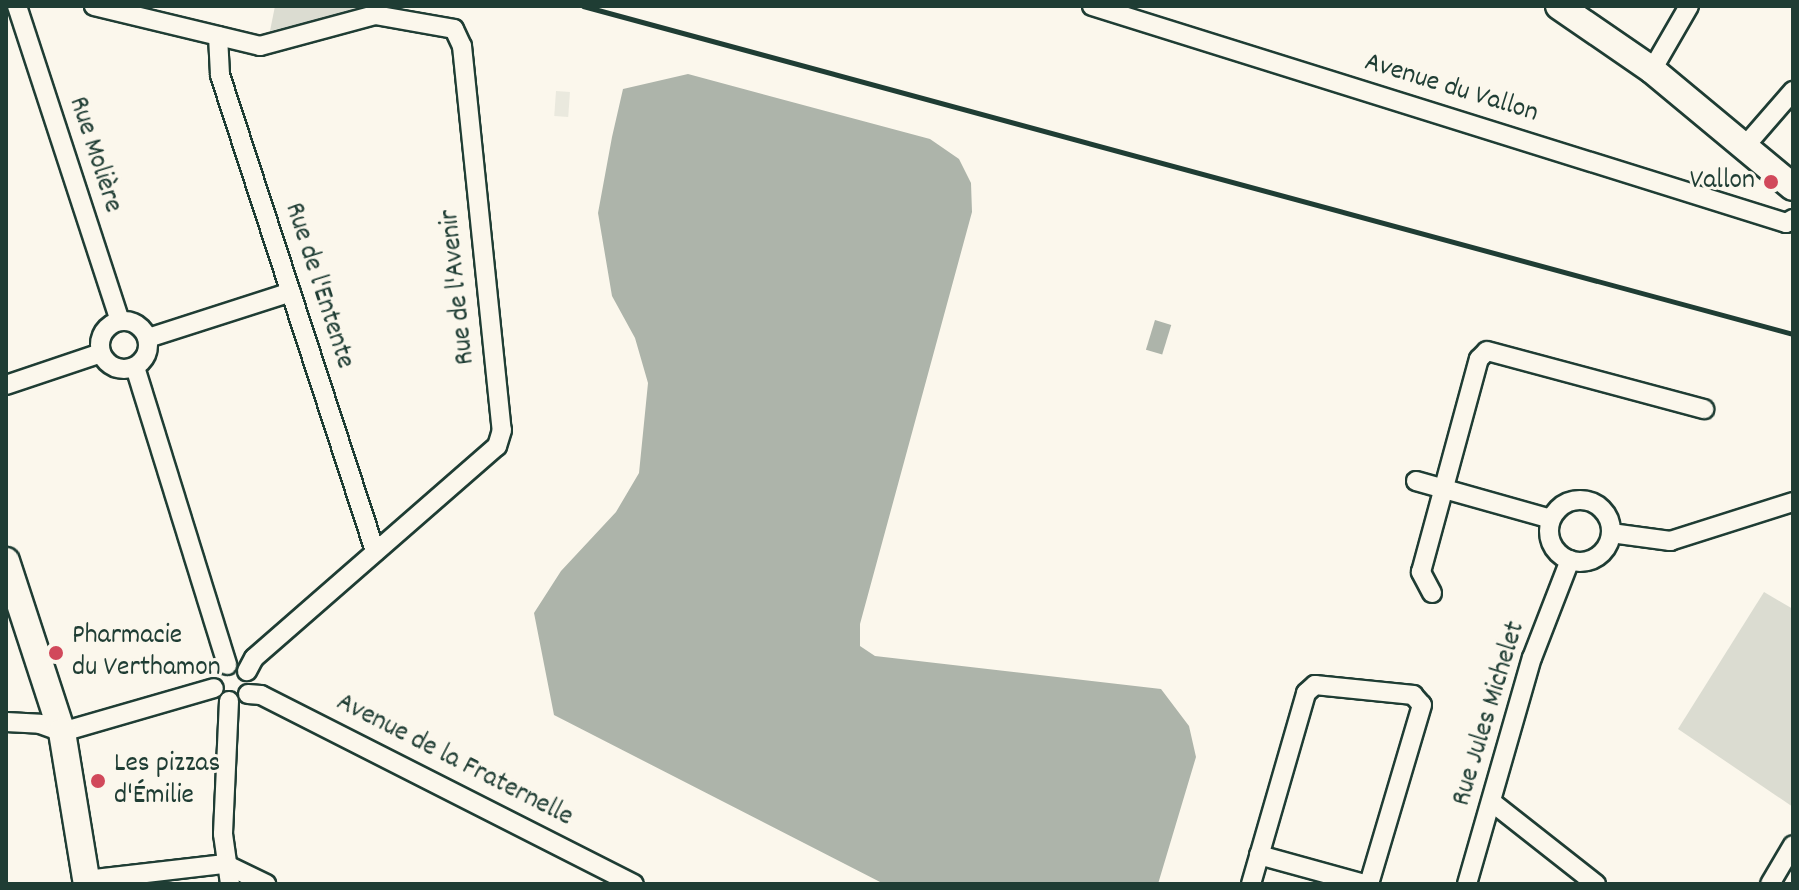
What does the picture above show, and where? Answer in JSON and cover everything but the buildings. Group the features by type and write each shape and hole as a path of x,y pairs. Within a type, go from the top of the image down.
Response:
{"street":[{"name":"Rue Molière","path":"17,6 120,321"},
{"path":"94,6 218,36"},
{"name":"Avenue du Vallon","path":"1092,6 1786,223 1793,219"},
{"path":"1559,6 1652,70 1793,187"},
{"path":"1652,70 1689,6"},
{"name":"Rue de l'Avenir","path":"218,36 260,46 375,15 454,29 462,46 502,430 497,446 254,658 247,671"},
{"name":"Rue de l'Entente","path":"218,36 220,75 375,551"},
{"path":"1746,145 1793,91"},
{"path":"148,338 291,292"},
{"path":"120,321 141,326 148,338 147,355 135,367 119,369 101,353 101,336 120,321"},
{"path":"1432,593 1421,572 1479,359 1487,351 1704,409"},
{"path":"6,385 101,353"},
{"path":"135,367 227,665"},
{"path":"1416,481 1551,519"},
{"path":"1587,501 1608,516 1611,533 1597,557 1570,560 1554,548 1551,519 1562,505 1587,501"},
{"path":"1611,533 1670,541 1793,502"},
{"name":"Rue Jules Michelet","path":"1467,884 1493,803 1532,658 1570,560"},
{"path":"6,563 62,732 86,882 225,864 266,884"},
{"path":"214,688 219,670 227,665 247,671 248,694 229,701"},
{"path":"1251,884 1259,855 1306,693 1315,685 1413,695 1422,705 1366,884 1259,855"},
{"path":"6,722 40,724 62,732 214,688"},
{"path":"214,688 229,701"},
{"name":"Avenue de la Fraternelle","path":"248,694 261,695 634,884"},
{"path":"229,701 225,864 230,884"},
{"path":"1493,803 1596,884"},
{"path":"1770,884 1793,845"}],"shaded area":[{"path":"275,6 365,6 366,7 270,31"},
{"path":"688,74 930,139 959,159 971,183 972,212 860,624 860,646 875,656 1161,689 1189,726 1196,757 1158,884 884,884 554,715 534,613 561,571 616,512 639,473 648,383 635,338 612,296 598,213 612,137 623,89"},
{"path":"556,91 570,92 568,117 554,116"},
{"path":"1155,320 1171,325 1162,355 1146,350"},
{"path":"1764,592 1793,609 1793,807 1678,729"}],"railway":[{"path":"583,6 1793,334"}],"place":[{"name":"Vallon","path":"1771,182"},
{"name":"Pharmacie du Verthamon","path":"56,653"},
{"name":"Les pizzas d'Émilie","path":"98,781"}]}
